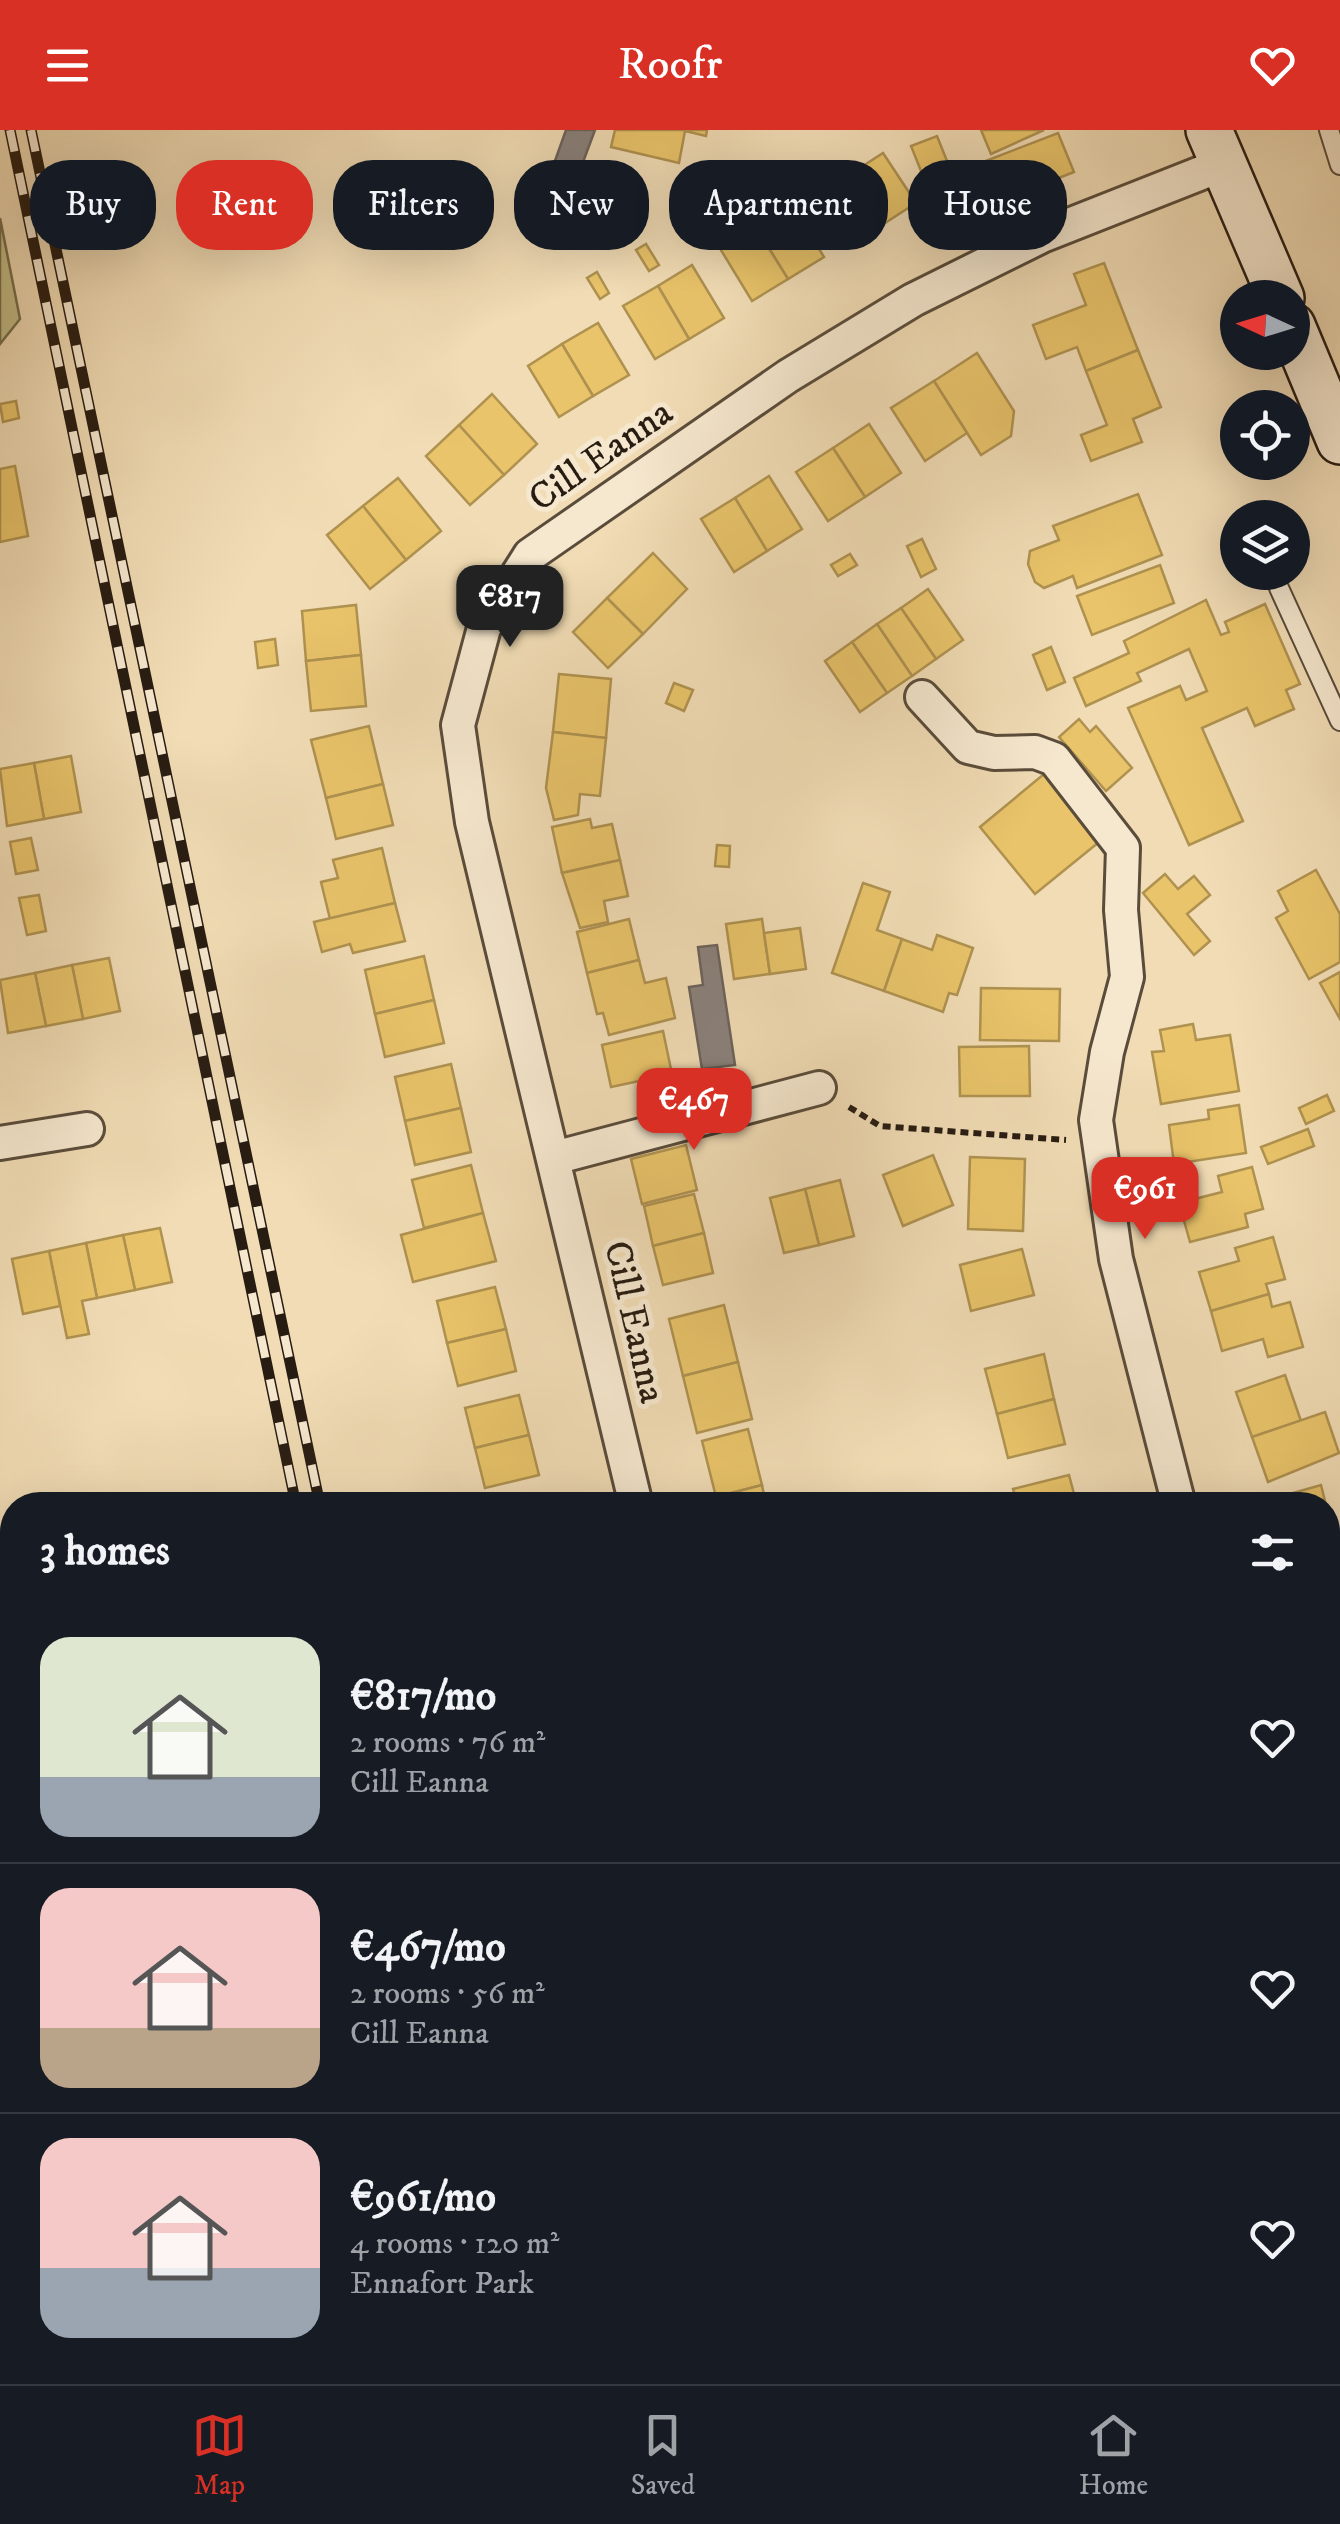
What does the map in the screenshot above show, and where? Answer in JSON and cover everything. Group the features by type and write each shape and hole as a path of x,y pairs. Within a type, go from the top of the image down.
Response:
{"main road":[{"path":"1217,147 1273,280"},
{"path":"1310,369 1340,441"}],"street":[{"name":"Cill Eanna","path":"633,1492 472,822 458,725 484,628 530,555 788,376 913,300 1217,147"},
{"path":"922,697 968,746 994,753 1035,752 1054,759 1123,848 1121,910 1127,977 1107,1052 1096,1120 1116,1259 1176,1492"},
{"path":"554,1158 819,1088"},
{"path":"0,1142 87,1130"}],"lane":[{"path":"1329,130 1340,166"},
{"path":"1280,590 1340,721"}],"path":[{"path":"819,1088 880,1126 1100,1142"}],"shaded area":[{"path":"0,218 20,319 0,344"}],"building: Homes":[{"path":"615,130 707,130 706,136 685,131 680,160 611,147"},
{"path":"981,130 1044,130 991,154"},
{"path":"1058,133 1074,172 1067,175 1067,160 988,160"},
{"path":"937,136 947,160 917,160 911,146"},
{"path":"888,161 908,191 908,208 888,221"},
{"path":"649,249 659,265 649,271 636,250"},
{"path":"721,250 770,250 788,279 752,301"},
{"path":"770,250 820,250 824,257 788,279"},
{"path":"1104,263 1138,350 1086,371 1077,347 1046,359 1033,325 1086,305 1074,274"},
{"path":"692,265 724,318 689,339 658,286"},
{"path":"597,272 609,293 600,299 587,278"},
{"path":"658,286 689,339 655,359 623,306"},
{"path":"598,323 629,375 593,396 562,344"},
{"path":"562,344 593,396 559,417 528,366"},
{"path":"1138,350 1161,407 1133,419 1142,442 1091,461 1081,435 1107,425 1086,371"},
{"path":"977,353 1014,411 1011,436 981,455 934,381"},
{"path":"934,381 967,433 925,461 891,408"},
{"path":"492,394 537,444 504,475 459,425"},
{"path":"16,401 19,418 3,422 0,404"},
{"path":"869,424 901,473 865,497 833,448"},
{"path":"459,425 504,475 470,505 426,456"},
{"path":"833,448 865,497 828,521 796,472"},
{"path":"15,466 28,536 0,542 0,469"},
{"path":"769,476 802,529 767,551 735,498"},
{"path":"398,478 441,531 406,560 363,506"},
{"path":"1138,494 1162,555 1077,588 1073,576 1044,588 1035,582 1028,564 1030,551 1059,540 1053,526"},
{"path":"735,498 767,551 734,572 701,519"},
{"path":"363,506 406,560 370,589 327,535"},
{"path":"922,539 936,569 921,577 907,546"},
{"path":"653,553 687,589 643,634 607,598"},
{"path":"850,554 857,565 838,576 831,565"},
{"path":"1160,565 1174,603 1092,635 1077,596"},
{"path":"928,589 963,640 936,659 901,608"},
{"path":"607,598 643,634 608,668 573,632"},
{"path":"1206,600 1221,635 1229,632 1225,622 1265,604 1300,684 1286,690 1294,709 1255,726 1247,708 1202,728 1243,821 1189,845 1128,708 1180,686 1186,700 1207,691 1189,649 1137,673 1141,681 1086,706 1074,678 1129,653 1124,641"},
{"path":"356,605 361,655 306,661 302,611"},
{"path":"901,608 936,659 912,676 877,624"},
{"path":"877,624 912,676 887,693 852,642"},
{"path":"275,639 278,665 258,668 255,642"},
{"path":"852,642 887,693 860,712 825,661"},
{"path":"1051,647 1065,682 1047,690 1033,655"},
{"path":"361,655 366,706 311,711 306,661"},
{"path":"559,674 611,679 606,738 553,732"},
{"path":"674,683 693,690 684,711 666,703"},
{"path":"1079,719 1090,732 1096,726 1132,768 1106,791 1059,737"},
{"path":"369,726 383,784 326,798 311,740"},
{"path":"553,732 606,738 600,796 580,794 578,815 554,820 546,788"},
{"path":"71,756 81,812 44,819 34,763"},
{"path":"34,763 44,819 7,826 0,769"},
{"path":"1044,774 1099,842 1035,894 980,827"},
{"path":"383,784 393,825 336,839 326,798"},
{"path":"590,819 592,828 612,824 620,860 562,873 552,827"},
{"path":"31,838 38,870 16,874 10,842"},
{"path":"717,845 730,846 729,867 715,866"},
{"path":"382,848 395,903 330,919 321,882 338,878 333,860"},
{"path":"620,860 628,896 604,901 608,922 580,928 562,873"},
{"path":"1316,870 1340,914 1340,962 1309,979 1276,918 1288,911 1278,891"},
{"path":"1165,874 1178,889 1194,876 1210,895 1187,914 1210,941 1194,955 1143,893"},
{"path":"863,883 890,892 877,930 902,939 884,991 832,973"},
{"path":"39,895 46,931 27,935 19,898"},
{"path":"395,903 405,941 353,953 350,944 322,952 314,922"},
{"path":"629,919 639,960 587,973 577,932"},
{"path":"762,919 770,974 734,979 726,924"},
{"path":"800,928 806,969 770,974 764,933"},
{"path":"937,935 973,948 957,995 949,993 943,1012 884,991 902,939 932,950"},
{"path":"424,956 434,1000 375,1014 365,970"},
{"path":"109,958 120,1011 83,1019 72,965"},
{"path":"639,960 645,983 666,978 675,1018 609,1035 603,1013 597,1014 587,973"},
{"path":"72,965 83,1019 46,1026 35,973"},
{"path":"1340,972 1340,1019 1320,983"},
{"path":"35,973 46,1026 8,1033 0,980"},
{"path":"981,988 1060,989 1059,1041 980,1040"},
{"path":"434,1000 444,1043 385,1057 375,1014"},
{"path":"1193,1024 1196,1040 1230,1035 1239,1091 1161,1104 1152,1052 1164,1051 1160,1030"},
{"path":"663,1031 672,1074 611,1087 602,1045"},
{"path":"1029,1046 1030,1096 960,1096 959,1047"},
{"path":"451,1064 461,1108 405,1121 395,1077"},
{"path":"1327,1095 1334,1111 1306,1124 1299,1108"},
{"path":"1239,1105 1246,1153 1174,1164 1169,1125 1209,1119 1208,1110"},
{"path":"461,1108 471,1152 415,1165 405,1121"},
{"path":"1308,1129 1314,1146 1268,1164 1261,1147"},
{"path":"686,1145 697,1190 642,1204 631,1159"},
{"path":"933,1155 953,1205 903,1226 883,1175"},
{"path":"970,1157 1025,1159 1023,1231 968,1229"},
{"path":"471,1165 483,1213 424,1228 412,1180"},
{"path":"1252,1167 1263,1209 1245,1214 1248,1227 1190,1242 1179,1203 1222,1192 1218,1176"},
{"path":"840,1180 854,1236 819,1245 805,1189"},
{"path":"805,1189 819,1245 784,1253 770,1198"},
{"path":"694,1194 704,1233 653,1246 644,1206"},
{"path":"483,1213 496,1261 413,1282 401,1235"},
{"path":"160,1228 172,1282 135,1290 123,1235"},
{"path":"704,1233 713,1273 663,1285 653,1246"},
{"path":"123,1235 135,1290 97,1298 86,1243"},
{"path":"1273,1237 1285,1279 1266,1284 1269,1294 1211,1311 1199,1272 1239,1261 1235,1248"},
{"path":"86,1243 97,1298 82,1301 89,1334 67,1338 49,1251"},
{"path":"1022,1249 1034,1295 971,1311 960,1265"},
{"path":"49,1251 60,1306 23,1314 12,1259"},
{"path":"495,1287 506,1329 447,1343 437,1301"},
{"path":"1269,1294 1272,1307 1290,1302 1303,1347 1268,1357 1263,1339 1222,1351 1211,1311"},
{"path":"724,1305 738,1362 683,1376 669,1319"},
{"path":"506,1329 516,1371 458,1386 447,1343"},
{"path":"1044,1354 1054,1399 997,1414 985,1369"},
{"path":"738,1362 752,1419 697,1433 683,1376"},
{"path":"1285,1375 1301,1421 1252,1437 1236,1392"},
{"path":"519,1395 529,1435 475,1448 465,1408"},
{"path":"1054,1399 1065,1444 1008,1458 997,1414"},
{"path":"1325,1412 1339,1453 1268,1482 1252,1437"},
{"path":"748,1429 762,1485 715,1492 702,1441"},
{"path":"529,1435 539,1475 485,1488 475,1448"},
{"path":"1069,1475 1074,1492 1014,1492 1013,1489"},
{"path":"762,1485 763,1492 735,1492"},
{"path":"1321,1485 1323,1492 1296,1492"}],"building: Industry":[{"path":"566,130 595,130 584,160 555,160"},
{"path":"717,945 735,1065 702,1069 689,987 703,985 698,947"}],"railway":[{"path":"10,130 293,1492"},
{"path":"31,130 317,1492"}]}
